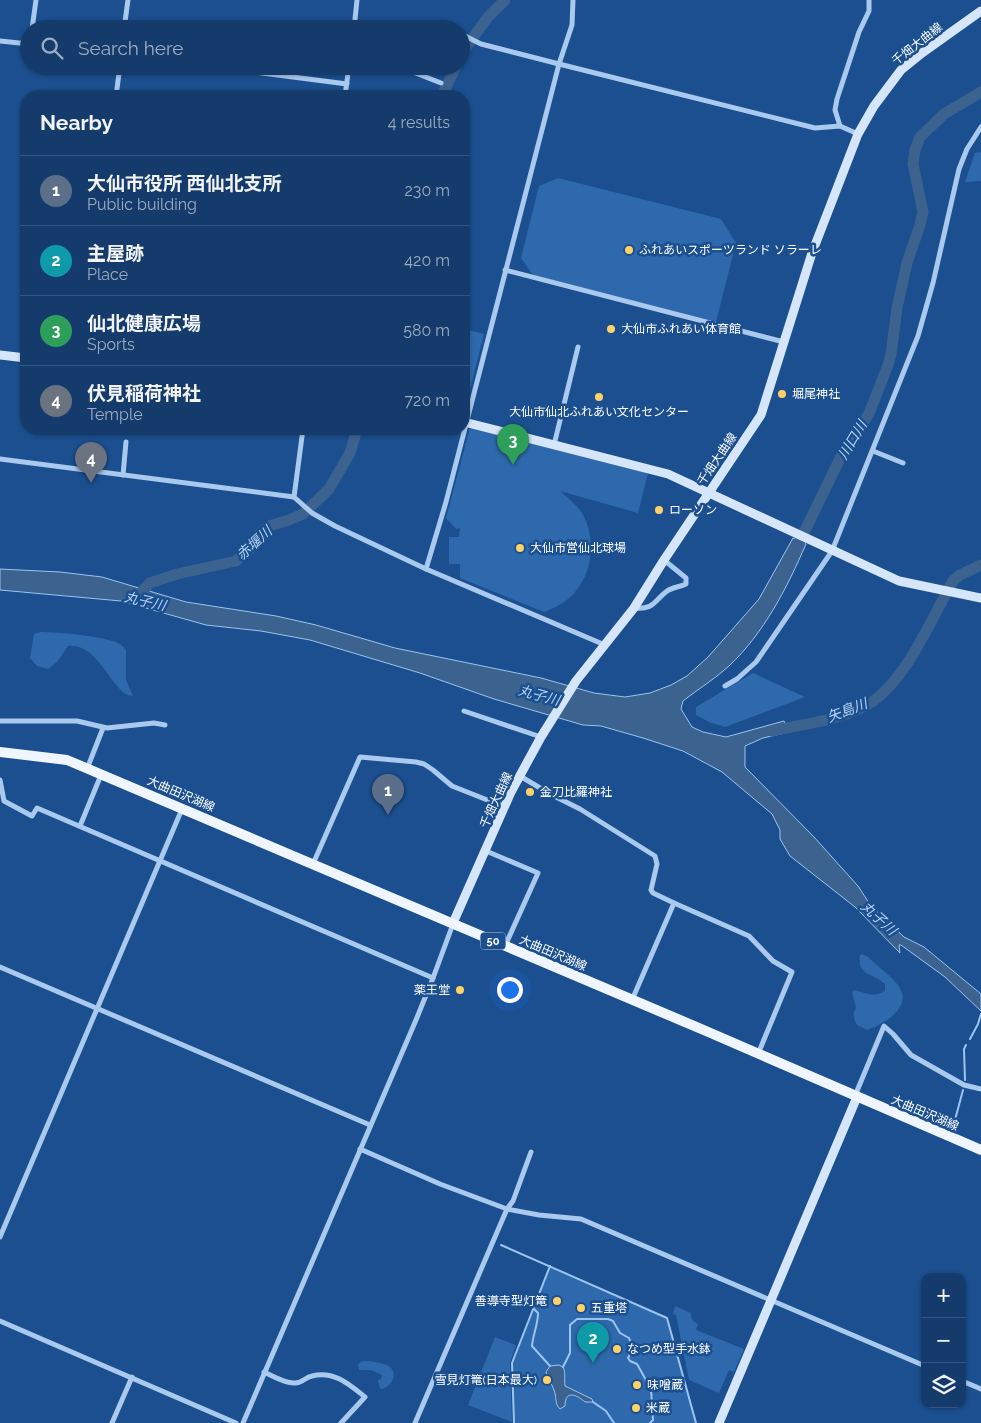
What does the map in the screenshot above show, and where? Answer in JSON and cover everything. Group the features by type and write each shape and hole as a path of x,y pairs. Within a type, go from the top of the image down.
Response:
{"main road":[{"name":"千畑大曲線","path":"453,923 486,851 510,792 541,737 576,681 634,608 761,415 812,254 858,134 874,106 901,70 981,11"},
{"path":"0,355 20,357"},
{"path":"470,423 668,474 899,581 981,598"},
{"name":"大曲田沢湖線","path":"0,752 67,760 453,923 981,1150"},
{"path":"719,1423 856,1097"}],"street":[{"path":"33,20 36,0"},
{"path":"125,20 128,0"},
{"path":"355,20 357,0"},
{"path":"470,403 559,64 572,25 573,0"},
{"path":"840,126 835,110 837,99 859,32 869,11 869,0"},
{"path":"470,39 481,44 815,128 840,126 858,134"},
{"path":"0,41 20,43"},
{"path":"117,90 119,75"},
{"path":"277,75 347,84"},
{"path":"346,90 348,75"},
{"path":"420,75 441,84"},
{"path":"725,686 756,662 828,549 872,451 918,336 934,283 959,170 967,149 981,127"},
{"path":"505,270 784,342"},
{"path":"554,445 578,347"},
{"path":"294,497 302,435"},
{"path":"426,569 446,502 462,435"},
{"path":"123,475 126,442"},
{"path":"872,451 903,463"},
{"path":"0,459 294,497 312,513 335,526 426,569 605,646"},
{"path":"634,608 649,608 666,591 686,584 686,578 664,560"},
{"path":"464,711 541,737"},
{"path":"0,720 78,721 103,728 154,723 165,725"},
{"path":"87,769 103,728"},
{"path":"313,864 360,757 424,764 452,786 505,807"},
{"path":"80,826 101,775"},
{"path":"520,776 550,794 580,808 655,856 657,864 651,890 653,893 749,936 773,961 792,972 757,1054"},
{"path":"0,780 4,801 32,816 37,808 433,978"},
{"path":"0,1237 182,809"},
{"path":"486,851 538,873 505,946"},
{"path":"632,1000 674,903"},
{"path":"243,1423 433,978 453,923"},
{"path":"0,967 370,1125"},
{"path":"856,1097 884,1026 911,1054 964,1085 981,1089"},
{"path":"360,1149 440,1184 507,1209 539,1215 581,1219 921,1364"},
{"path":"415,1423 459,1317 507,1209 513,1201 531,1152"},
{"path":"0,1321 236,1423"},
{"path":"264,1372 288,1383 295,1384 312,1376 324,1375 333,1376 349,1384 365,1397 341,1423"},
{"path":"112,1423 132,1377"},
{"path":"966,1383 981,1389"}],"shaded area":[{"path":"981,152 981,181 965,182 975,153"},
{"name":"ふれあいスポーツランド ソラーレ","path":"558,178 721,219 736,243 716,322 533,275 521,258 539,186"},
{"path":"470,330 484,334 470,389"},
{"path":"470,428 648,473 638,513 560,491 575,504 587,524 590,535 590,559 583,581 576,591 562,603 544,612 460,578 460,564 449,564 449,537 459,537 460,528 456,529 446,518 468,435 470,435"},
{"path":"40,632 95,637 122,645 126,650 126,680 133,696 125,694 118,688 97,660 89,652 79,647 68,646 57,662 48,669 37,666 30,658 34,634"},
{"path":"753,673 805,697 725,727 696,715 696,707"},
{"path":"862,954 895,981 903,997 902,1004 893,1015 867,1030 857,1025 855,1021 854,1014 856,1008 852,992 854,990 876,994 885,991 885,984 863,970 860,962 860,955"},
{"path":"550,1266 667,1318 696,1423 514,1423 512,1363"},
{"path":"675,1306 691,1313 692,1320 698,1324 696,1330 744,1349 734,1372 729,1370 719,1393 689,1380 676,1315 673,1314"},
{"path":"495,1337 516,1345 510,1363 512,1422 468,1405"},
{"path":"362,1361 380,1363 390,1367 394,1374 390,1384 381,1389 378,1380 381,1379 382,1375 371,1370 359,1370 358,1364"}],"water":[{"name":"丸子川","path":"793,538 806,544 774,609 742,653 718,675 683,701 681,709 692,727 703,732 726,737 784,721 789,732 763,738 745,746 745,767 814,837 858,886 871,906 904,937 924,947 981,994 981,1011 945,977 899,945 900,953 855,907 790,856 780,839 780,830 772,814 722,772 683,751 601,726 583,725 494,699 420,673 310,640 261,631 206,625 121,601 0,590 0,569 60,572 102,577 186,602 276,616 316,625 395,648 541,678 594,693 625,697 650,693 671,685 687,676 708,657 759,599"},
{"path":"559,1365 564,1369 565,1386 592,1399 593,1402 585,1402 578,1397 569,1395 565,1406 560,1409 546,1372 550,1366"}],"waterway":[{"name":"赤堰川","path":"470,42 488,17 505,0"},
{"name":"赤堰川","path":"445,90 452,75"},
{"name":"川口川","path":"798,545 847,444 860,430 870,411 888,365 897,308 907,263 923,212 913,164 915,150 920,137 944,114 981,92"},
{"name":"赤堰川","path":"138,596 150,583 177,574 236,561 250,549 259,534 269,526 303,514 329,489 350,453 355,435"},
{"name":"矢島川","path":"772,731 837,717 872,702 885,691 908,663 953,581 960,575 981,565"},
{"path":"970,1039 981,1014"},
{"path":"965,1080 964,1049 966,1045"},
{"path":"952,1131 963,1090"},
{"path":"501,1245 667,1318 696,1423"},
{"path":"514,1423 512,1363 550,1266"},
{"path":"533,1308 538,1313 532,1346 550,1366"},
{"path":"563,1367 570,1353 570,1325 577,1319 608,1319 613,1321 620,1333 629,1338 633,1349 628,1358 637,1364 651,1389 653,1420 650,1423"},
{"path":"593,1402 606,1411 614,1423"}],"place":[{"name":"ふれあいスポーツランド ソラーレ","path":"629,250"},
{"name":"大仙市ふれあい体育館","path":"611,329"},
{"name":"堀尾神社","path":"782,394"},
{"name":"大仙市仙北ふれあい文化センター","path":"599,397"},
{"name":"仙北健康広場","path":"513,465"},
{"name":"伏見稲荷神社","path":"91,483"},
{"name":"ローソン","path":"659,510"},
{"name":"大仙市営仙北球場","path":"520,548"},
{"name":"金刀比羅神社","path":"530,792"},
{"name":"大仙市役所 西仙北支所","path":"388,815"},
{"name":"薬王堂","path":"460,990"},
{"name":"善導寺型灯篭","path":"557,1301"},
{"name":"五重塔","path":"581,1308"},
{"name":"なつめ型手水鉢","path":"617,1349"},
{"name":"主屋跡","path":"593,1363"},
{"name":"雪見灯篭(日本最大)","path":"547,1380"},
{"name":"味噌蔵","path":"637,1385"},
{"name":"米蔵","path":"636,1408"}]}
